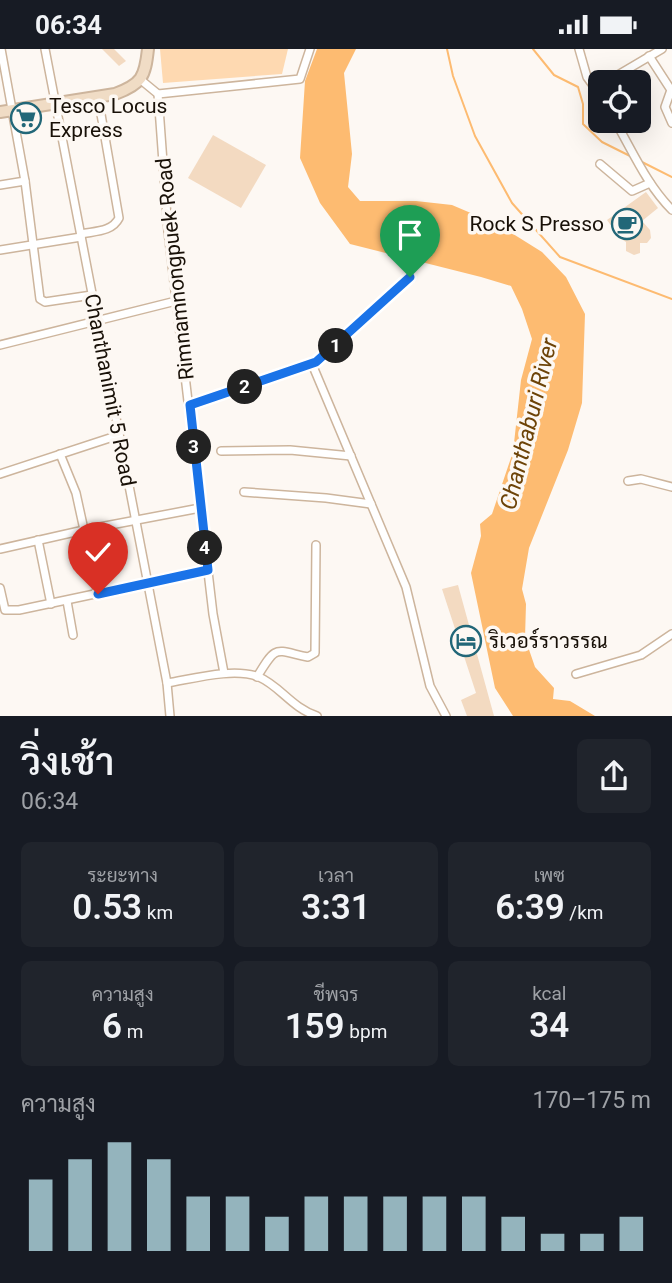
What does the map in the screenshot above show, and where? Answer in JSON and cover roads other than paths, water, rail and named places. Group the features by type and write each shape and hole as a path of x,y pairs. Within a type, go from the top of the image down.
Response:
{"main road":[{"path":"0,112 115,95 132,88 141,80 148,49"}],"street":[{"name":"Chanthanimit 5 Road","path":"45,49 167,683 170,716"},
{"path":"141,80 158,94 300,79 310,49"},
{"path":"579,49 588,78"},
{"path":"626,70 662,49"},
{"path":"1,55 25,181 42,301 92,295"},
{"path":"649,56 671,90 665,107 672,123"},
{"name":"Rimnamnongpuek Road","path":"158,94 168,231 213,614 223,673"},
{"path":"0,250 107,229 117,223 119,218 98,97"},
{"path":"622,133 648,180 672,210"},
{"path":"600,164 632,191 648,180"},
{"path":"0,185 25,181"},
{"path":"190,405 312,364 330,351 410,277"},
{"path":"0,345 176,301"},
{"path":"312,364 410,596 430,686 446,716"},
{"path":"0,474 119,435"},
{"path":"221,451 290,450 351,456"},
{"path":"60,454 76,493 98,594"},
{"path":"628,481 641,479 672,487"},
{"path":"244,492 371,504"},
{"path":"0,549 200,508"},
{"path":"38,540 51,604"},
{"path":"257,677 268,658 275,652 284,650 308,657 315,653 316,545"},
{"path":"0,588 5,610 67,601 208,570"},
{"path":"67,601 73,635"},
{"path":"576,674 641,655 672,634"},
{"path":"167,683 223,673 257,677 291,703 317,716"}],"water":[{"name":"Chanthaburi River","path":"317,49 356,49 344,73 352,154 348,187 360,201 416,201 452,205 499,225 542,252 566,277 585,314 582,403 568,450 529,548 522,589 526,604 525,638 535,667 554,688 553,699 570,701 595,716 513,716 495,688 471,573 481,536 480,524 492,514 513,452 521,380 532,339 522,309 511,286 350,244 320,203 300,158 305,81"}],"waterway":[{"path":"447,49 453,76 475,136 512,203 560,257 672,299"},
{"path":"533,49 554,75 578,87 583,104 583,124 602,142 630,156"},
{"path":"642,162 672,177"}],"place":[{"name":"Tesco Locus Express","path":"26,118"},
{"name":"Rock S Presso","path":"627,224"},
{"name":"ริเวอร์ราวรรณ","path":"466,641"}]}
